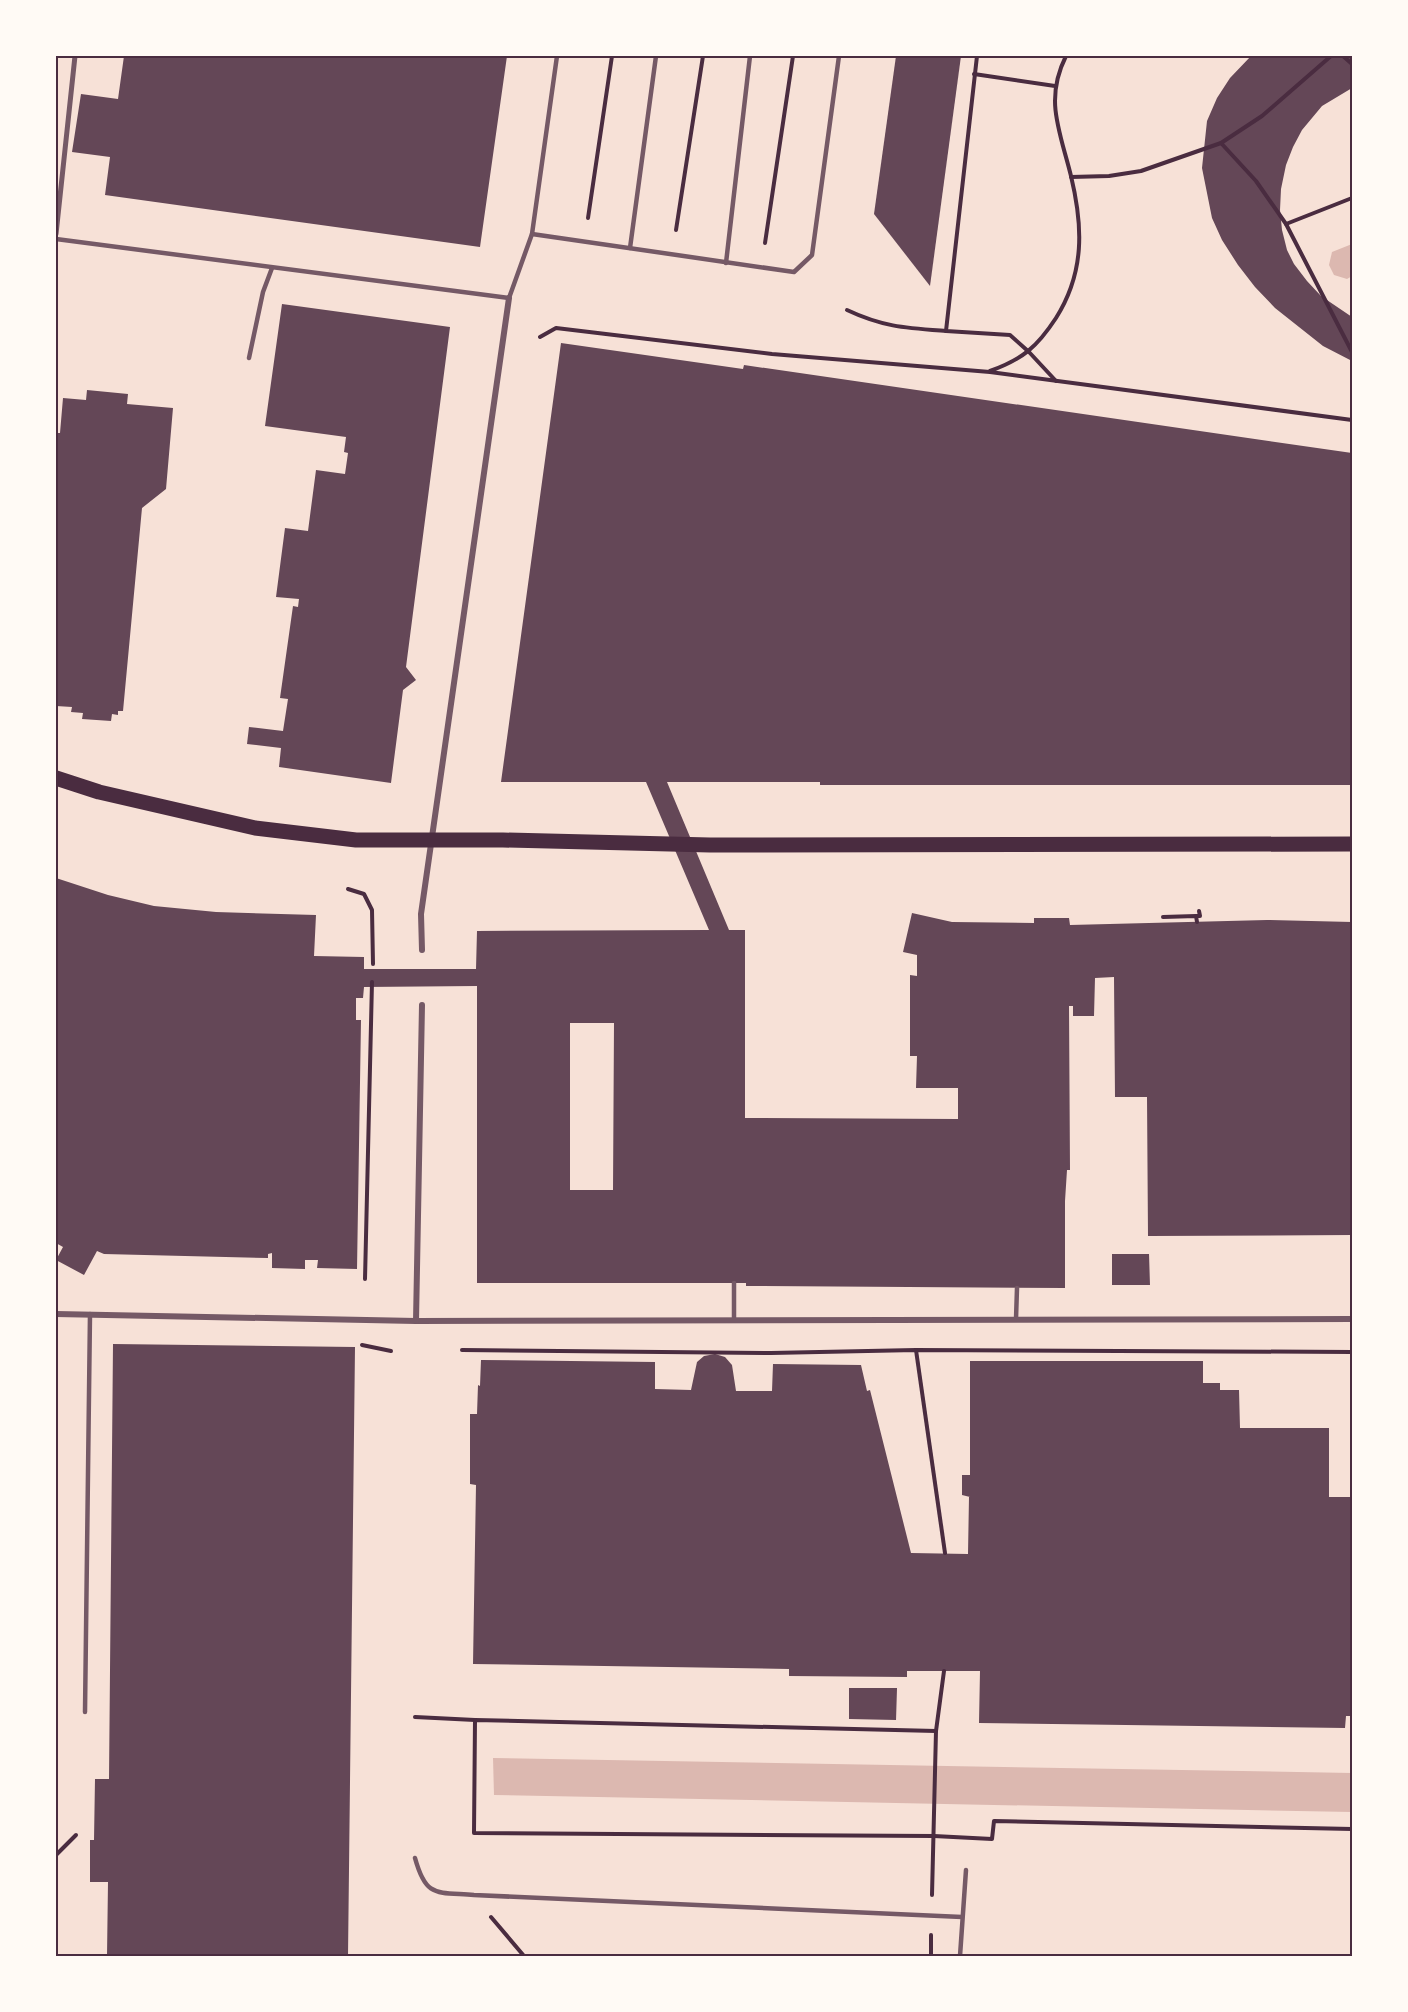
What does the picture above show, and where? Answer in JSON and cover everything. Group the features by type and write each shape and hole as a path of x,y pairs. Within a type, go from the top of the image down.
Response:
{"main road":[{"path":"56,778 99,792 255,828 356,840 431,839 710,845 1353,844"}],"street":[{"path":"56,236 75,56"},
{"path":"422,950 421,914 431,839 443,771 509,298"},
{"path":"416,1321 422,1005"},
{"path":"56,1314 416,1321 1353,1319"}],"lane":[{"path":"56,236 272,268 509,298 532,234 557,56"},
{"path":"630,248 656,56"},
{"path":"726,262 750,56"},
{"path":"532,234 794,272 812,255 839,56"},
{"path":"249,358 262,292 272,268"},
{"path":"734,1283 734,1320"},
{"path":"1016,1319 1017,1288"},
{"path":"85,1712 90,1314"},
{"path":"415,1858 421,1879 433,1892 474,1896 962,1917"},
{"path":"960,1956 966,1870"}],"path":[{"path":"588,218 612,56"},
{"path":"676,230 702,56"},
{"path":"765,243 793,56"},
{"path":"946,331 977,56"},
{"path":"990,372 1012,363 1029,352 1047,332 1064,305 1074,281 1079,254 1079,221 1071,177 1059,133 1054,98 1055,86 1066,56"},
{"path":"1071,177 1110,176 1141,171 1173,162 1221,142 1262,116 1331,56"},
{"path":"1343,56 1353,64"},
{"path":"974,74 1055,86"},
{"path":"1221,142 1256,181 1286,224 1353,352"},
{"path":"1286,224 1353,198"},
{"path":"847,310 892,327 1010,335 1056,381"},
{"path":"540,337 556,328 772,354 990,372 1353,420"},
{"path":"348,890 364,894 372,910 373,964"},
{"path":"1163,917 1196,919 1200,916 1200,911"},
{"path":"365,1279 372,981"},
{"path":"362,1345 391,1351"},
{"path":"462,1350 771,1353 916,1350 1353,1352"},
{"path":"916,1350 945,1553"},
{"path":"934,1836 936,1731 944,1671"},
{"path":"415,1717 936,1731"},
{"path":"475,1719 474,1833 934,1836 992,1839 994,1821 1353,1829"},
{"path":"56,1854 76,1835"},
{"path":"474,1896 524,1956"}],"shaded area":[{"path":"1352,244 1352,276 1347,279 1334,275 1329,265 1332,252"},
{"path":"493,1758 1352,1773 1352,1812 494,1795"}],"building":[{"path":"124,56 507,56 480,247 105,195 110,157 72,152 81,94 118,99"},
{"path":"896,56 961,56 930,286 874,214"},
{"path":"1251,56 1352,56 1352,88 1322,106 1302,130 1293,147 1281,189 1280,210 1287,250 1294,264 1321,296 1352,317 1352,361 1323,346 1275,308 1238,265 1222,240 1212,218 1202,168 1207,121 1217,98 1230,78"},
{"path":"282,304 450,327 406,667 416,680 403,690 391,783 279,767 281,748 247,744 249,727 283,731 288,699 280,698 293,606 298,607 299,599 276,597 285,528 308,531 316,470 345,474 348,453 344,452 346,437 265,426"},
{"path":"561,343 743,369 744,365 1352,453 1352,785 820,785 820,782 667,782 729,930 745,930 745,1118 958,1119 958,1088 916,1088 917,1056 910,1056 910,975 917,976 917,955 903,952 912,913 952,922 1034,923 1034,918 1069,918 1070,925 1267,920 1352,922 1352,1235 1148,1236 1147,1097 1115,1097 1114,977 1095,978 1094,1016 1073,1016 1073,1006 1069,1006 1070,1170 1067,1170 1065,1201 1065,1288 746,1286 746,1283 477,1283 477,986 364,987 363,998 356,998 356,1020 361,1020 357,1269 317,1268 318,1260 305,1260 305,1269 272,1268 272,1253 268,1254 268,1258 104,1254 97,1251 84,1275 56,1260 63,1247 56,1243 56,878 108,895 154,906 216,912 316,915 314,956 364,957 364,969 476,969 477,931 709,930 646,782 501,782","holes":["570,1023 614,1023 613,1190 570,1190"]},
{"path":"87,390 128,394 127,404 173,408 166,489 142,508 123,711 118,711 118,715 112,714 111,721 82,719 83,713 71,712 72,707 56,706 58,433 60,433 63,398 86,400"},
{"path":"1112,1254 1149,1254 1150,1285 1112,1285"},
{"path":"113,1344 355,1347 348,1956 107,1956 108,1882 90,1882 90,1840 94,1840 95,1779 109,1779"},
{"path":"715,1354 725,1357 732,1365 736,1391 772,1391 773,1364 861,1365 867,1391 870,1390 911,1553 968,1554 970,1497 962,1495 962,1475 970,1475 970,1361 1203,1361 1203,1383 1220,1383 1220,1390 1239,1390 1240,1428 1329,1428 1329,1497 1352,1497 1352,1716 1346,1716 1345,1728 979,1723 980,1671 907,1671 907,1677 789,1676 789,1669 473,1664 476,1485 470,1484 470,1414 477,1414 481,1360 655,1362 655,1389 691,1390 697,1362 704,1356"},
{"path":"849,1688 897,1688 896,1720 849,1719"}]}
